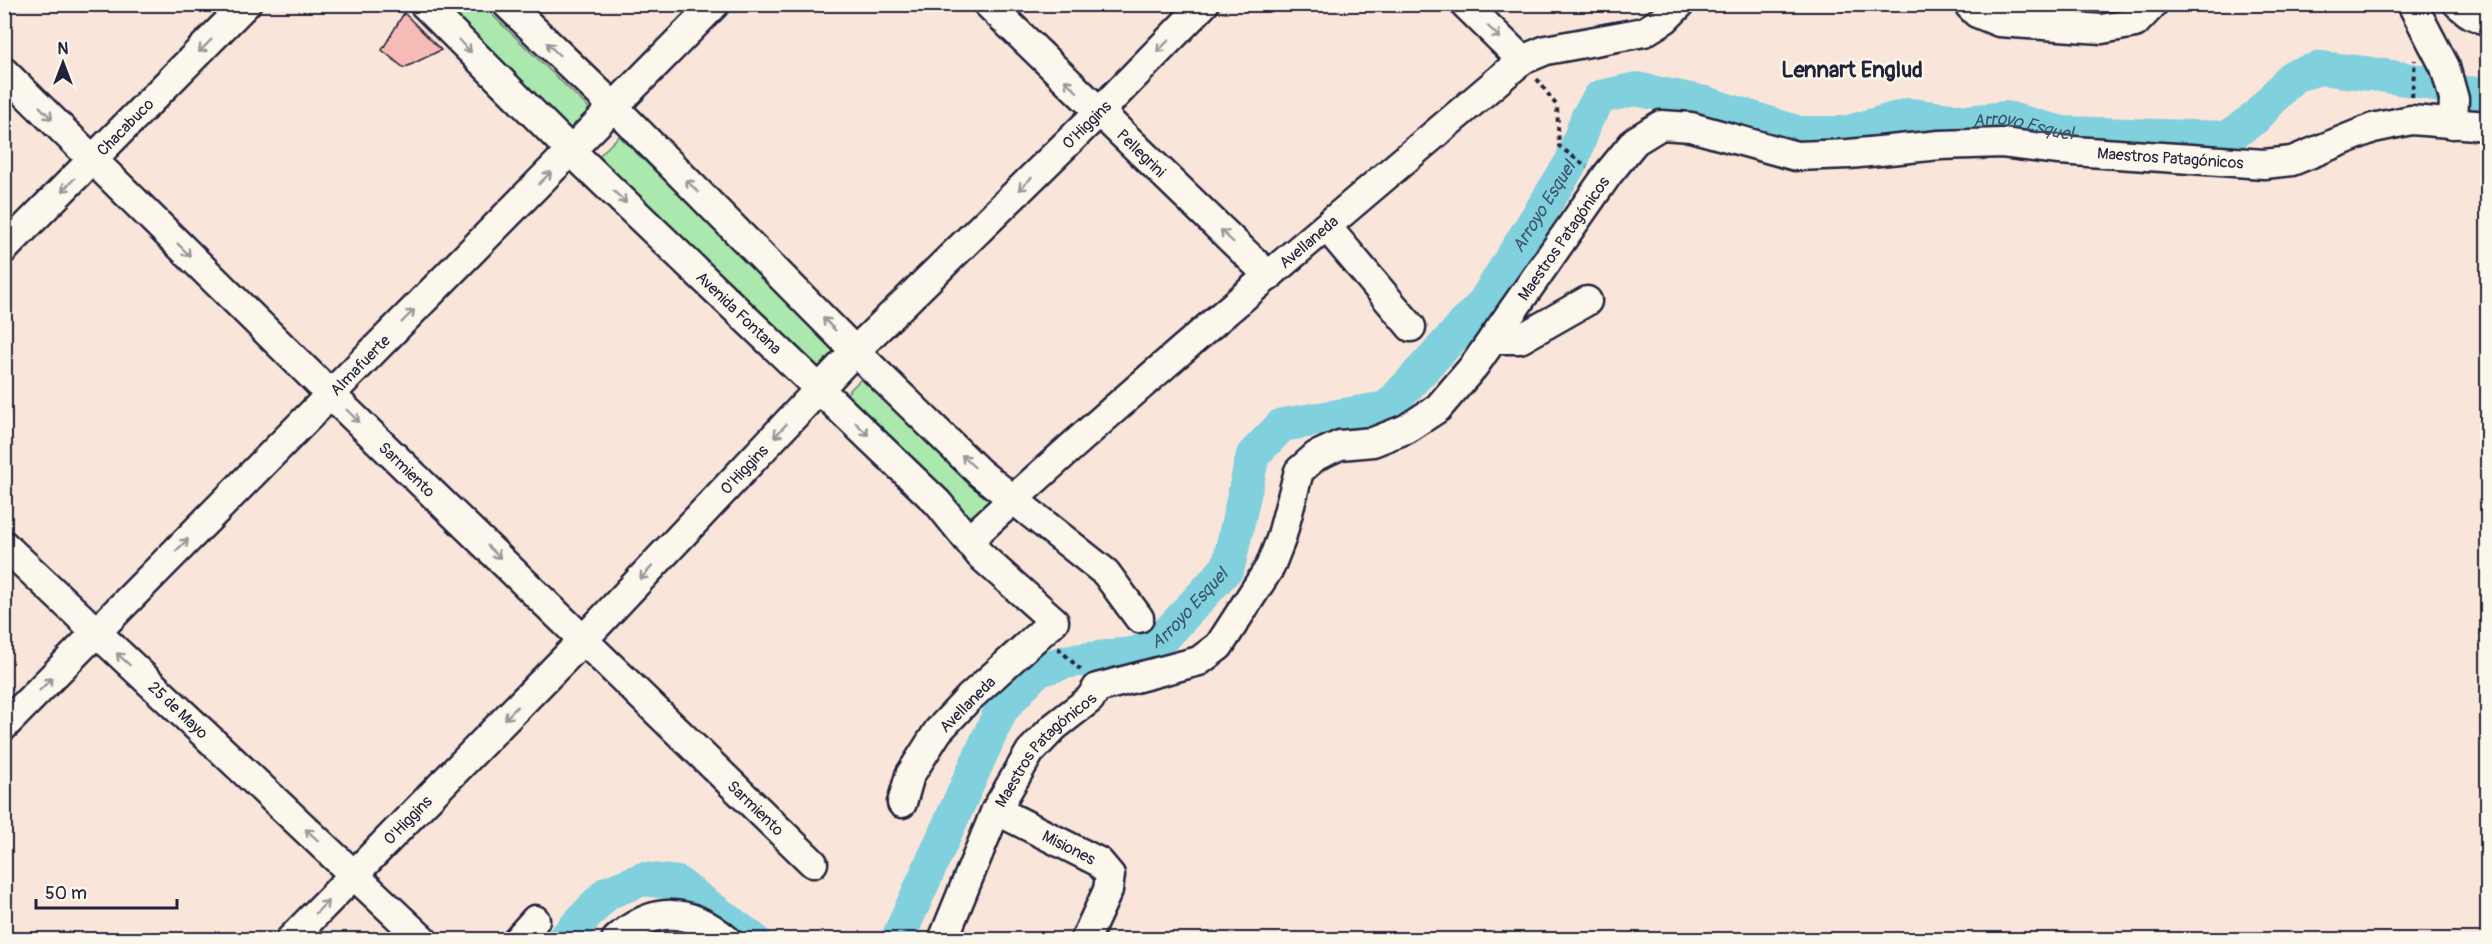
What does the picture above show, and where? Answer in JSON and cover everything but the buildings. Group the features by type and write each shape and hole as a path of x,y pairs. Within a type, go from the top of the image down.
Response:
{"street":[{"name":"Chacabuco","path":"4,249 246,4"},
{"name":"Avenida Fontana","path":"424,4 571,151 938,503 980,555 1056,634"},
{"path":"507,4 614,107 855,351 980,473 1106,573 1139,618"},
{"name":"Almafuerte","path":"4,726 715,4"},
{"name":"Pellegrini","path":"988,4 1269,276"},
{"name":"O'Higgins","path":"290,939 584,639 855,351 1099,112 1204,4"},
{"path":"1465,4 1522,60"},
{"name":"Avellaneda","path":"969,540 1269,276 1522,60 1546,50 1644,32 1665,19 1680,4"},
{"path":"2412,4 2445,67 2454,112"},
{"path":"2458,4 2469,13 2487,21"},
{"path":"1973,8 1999,22 2102,29 2144,14"},
{"name":"Sarmiento","path":"4,72 331,395 813,863"},
{"name":"Maestros Patagónicos","path":"943,939 996,810 1030,752 1054,727 1090,699 1097,688 1199,661 1219,646 1270,567 1281,539 1299,471 1316,456 1340,445 1373,442 1406,429 1438,408 1474,366 1608,174 1635,141 1661,125 1691,127 1796,156 1850,154 1940,145 2002,143 2059,150 2265,164 2292,161 2373,128 2454,112 2487,126"},
{"path":"1327,227 1411,327"},
{"path":"1493,339 1520,339 1587,301"},
{"name":"25 de Mayo","path":"4,545 423,939"},
{"name":"Avellaneda","path":"902,803 910,775 938,731 969,698 1056,634"},
{"name":"Misiones","path":"996,810 1099,862 1110,875 1108,890 1085,939"},
{"path":"616,939 627,929 658,915 691,916 727,939"}],"path":[{"path":"2413,93 2415,58"},
{"path":"1522,60 1557,106 1559,146 1588,167"},
{"path":"1056,634 1085,674"}],"green space":[{"path":"436,5 482,5 593,112 571,135"},
{"path":"619,136 840,351 817,374 596,159"},
{"path":"866,374 993,498 971,521 843,397"}],"waterway":[{"name":"Arroyo Esquel","path":"897,940 1001,710 1036,671 1065,662 1137,653 1164,637 1228,567 1253,455 1282,425 1387,408 1483,304 1572,161 1587,118 1600,97 1636,89 1705,103 1799,133 1845,133 1908,115 1968,122 2006,118 2062,133 2227,138 2255,118 2293,76 2321,68 2425,82 2465,93 2488,94"},
{"name":"Arroyo Esquel","path":"563,940 607,893 643,879 677,883 754,940"}],"district":[{"name":"Lennart Englud","path":"1852,69"}]}
